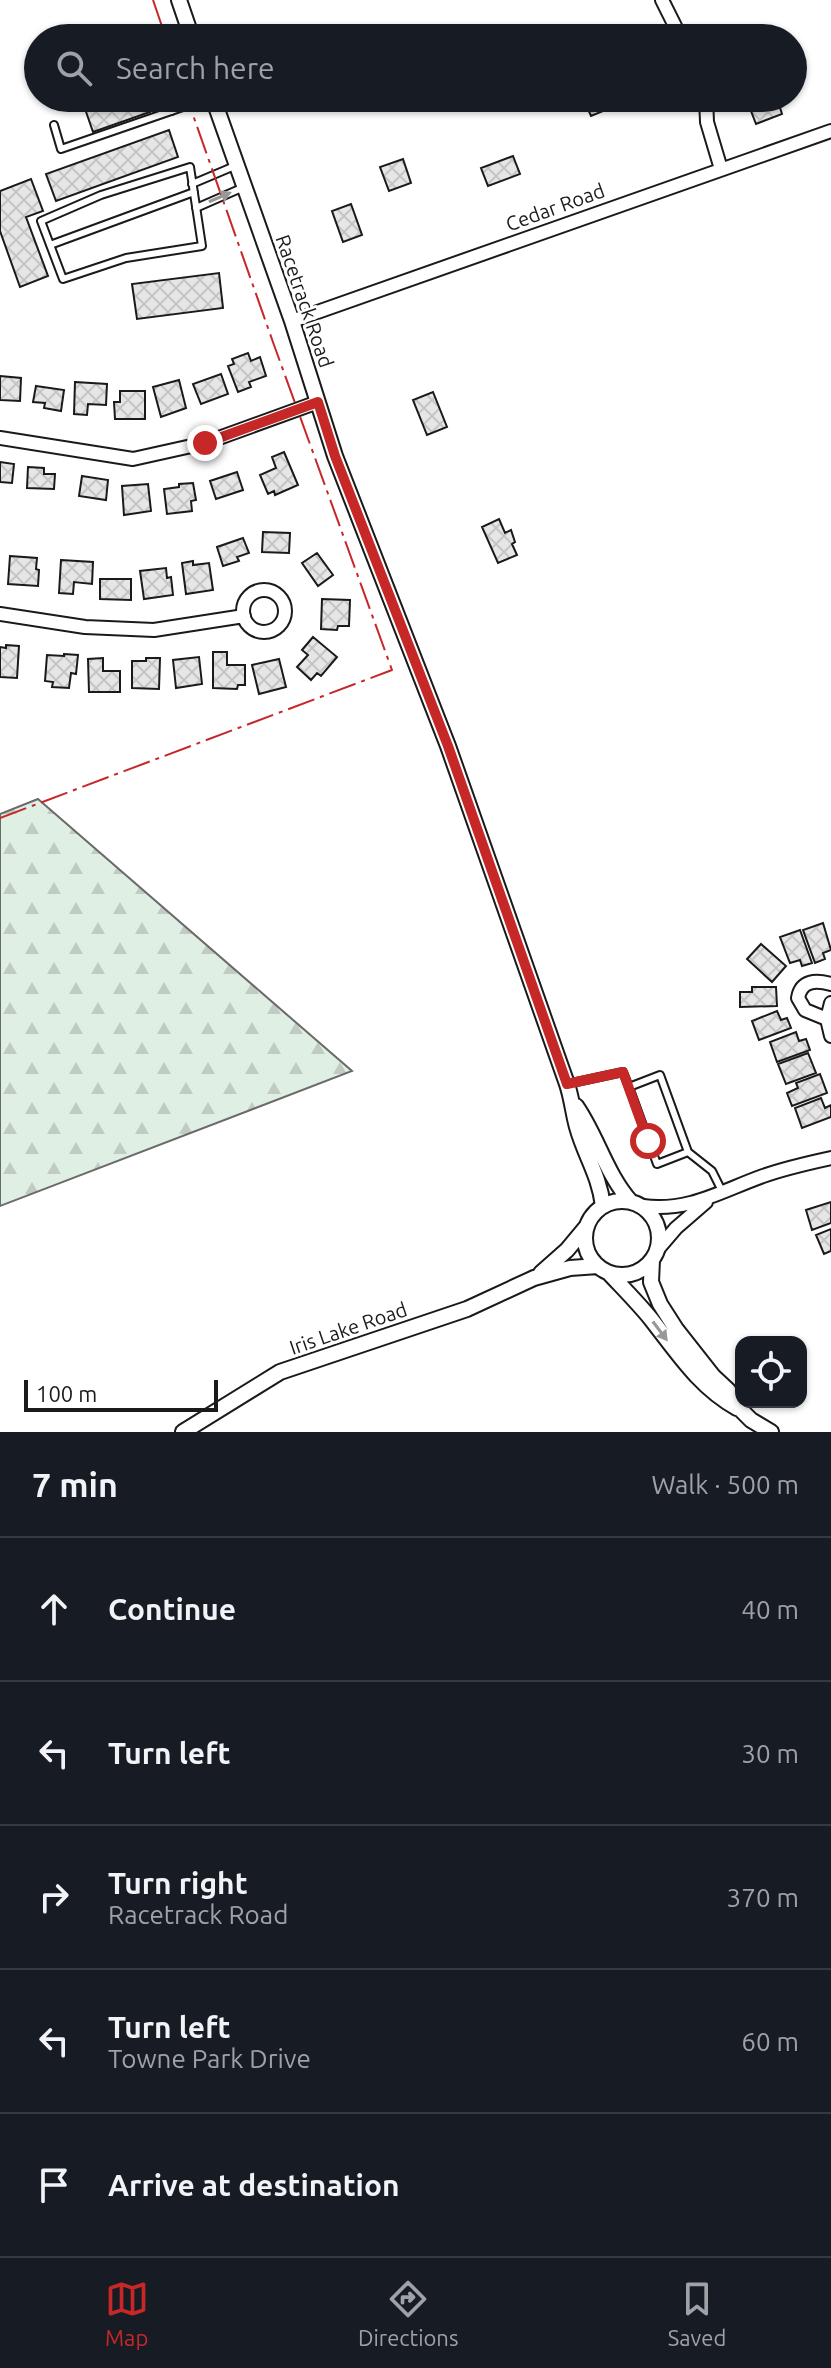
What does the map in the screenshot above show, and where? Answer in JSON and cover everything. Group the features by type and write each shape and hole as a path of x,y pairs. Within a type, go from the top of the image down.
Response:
{"street":[{"path":"179,0 187,24"},
{"path":"662,0 674,24"},
{"name":"Racetrack Road","path":"216,112 292,321 335,456 448,746 567,1084 578,1128 601,1185 603,1206"},
{"path":"707,112 721,169"},
{"name":"Cedar Road","path":"292,321 831,131"},
{"path":"0,438 133,459 205,443 318,402"},
{"path":"0,614 85,627 154,630 244,616"},
{"path":"827,1019 805,1010 798,998 801,988 810,982 831,984"},
{"path":"831,1003 827,1019 831,1036"},
{"name":"Racetrack Road","path":"573,1102 588,1124 610,1172 637,1204"},
{"path":"741,1410 722,1400 703,1384 649,1317 603,1269 587,1248 587,1226 603,1206 621,1200 663,1209 717,1195 763,1176 831,1158"},
{"path":"603,1269 620,1275 633,1274 644,1268 676,1228 717,1195"},
{"path":"637,1204 651,1215 660,1237 651,1282 660,1304 690,1348 728,1390 741,1410 771,1432"},
{"name":"Iris Lake Road","path":"534,1278 567,1250 587,1226"},
{"name":"Iris Lake Road","path":"183,1432 280,1372 467,1309 534,1278 570,1268 603,1269"}],"lane":[{"path":"54,125 61,149 169,112"},
{"path":"50,245 193,188 237,165"},
{"path":"190,167 193,188 202,246 126,258 63,279 41,221 101,195 190,167"},
{"path":"196,208 245,187"},
{"path":"567,1084 623,1072 640,1107 643,1125 652,1139 657,1164 688,1152"},
{"path":"629,1087 660,1075 688,1152 712,1171 717,1195"},
{"path":"660,1100 668,1097"},
{"path":"665,1116 674,1113"},
{"path":"643,1125 650,1122"},
{"path":"671,1132 680,1129"}],"green space":[{"path":"38,799 352,1071 0,1206 0,814"}],"building":[{"path":"86,112 150,112 93,132"},
{"path":"751,112 781,112 782,114 756,124"},
{"path":"169,130 178,157 56,201 46,174"},
{"path":"513,156 520,174 488,186 481,168"},
{"path":"403,159 411,183 389,191 380,167"},
{"path":"31,179 43,211 26,217 48,276 20,287 0,231 0,191"},
{"path":"351,204 362,235 343,242 332,211"},
{"path":"219,273 223,308 137,319 132,284"},
{"path":"248,353 251,361 260,357 266,376 249,382 251,387 238,392 228,366 234,364 232,359"},
{"path":"221,374 228,394 201,404 193,384"},
{"path":"0,376 21,378 20,401 0,400"},
{"path":"179,380 186,408 161,417 153,387"},
{"path":"75,382 107,384 106,405 88,404 87,415 74,414"},
{"path":"36,386 64,390 61,411 44,408 45,403 33,402"},
{"path":"120,391 145,391 145,419 115,419 114,402 120,402"},
{"path":"433,392 447,427 427,435 413,400"},
{"path":"284,452 298,485 275,495 274,491 268,494 260,475 276,468 272,457"},
{"path":"0,462 14,464 12,483 0,482"},
{"path":"28,467 44,468 44,474 55,474 54,489 27,488"},
{"path":"237,472 243,490 216,499 210,481"},
{"path":"82,476 108,480 106,500 79,496"},
{"path":"193,483 196,500 191,501 192,511 167,514 164,489"},
{"path":"148,484 151,511 124,515 122,486"},
{"path":"499,519 505,533 511,530 517,555 498,563 482,527"},
{"path":"263,532 290,533 289,553 262,552"},
{"path":"243,538 249,553 237,557 239,561 223,566 217,547"},
{"path":"317,553 333,575 318,586 302,563"},
{"path":"10,556 37,558 38,586 8,584"},
{"path":"61,560 93,562 92,584 74,582 73,594 59,593"},
{"path":"193,561 193,565 209,563 213,590 186,594 182,563"},
{"path":"166,568 167,578 171,577 173,595 144,599 140,571"},
{"path":"100,579 131,579 131,600 100,599"},
{"path":"322,599 350,600 349,626 338,626 337,630 321,629"},
{"path":"313,637 337,657 321,676 317,673 311,680 297,667 308,655 302,650"},
{"path":"6,645 19,646 17,678 0,677 0,647 6,648"},
{"path":"213,652 227,652 227,665 245,665 245,685 238,685 237,689 213,688"},
{"path":"47,655 78,655 76,674 71,673 69,688 52,687 53,682 45,681"},
{"path":"199,657 202,684 176,688 173,660"},
{"path":"103,658 103,671 120,671 120,692 89,692 88,659"},
{"path":"146,658 160,658 159,689 132,688 132,661 146,661"},
{"path":"279,659 286,687 259,694 252,665"},
{"path":"823,923 831,950 823,953 825,959 815,963 803,930"},
{"path":"800,930 812,963 802,966 800,960 790,963 780,937"},
{"path":"761,944 786,966 772,982 747,959"},
{"path":"752,987 776,987 777,1006 740,1007 740,992 752,992"},
{"path":"777,1011 781,1020 787,1018 791,1028 759,1040 752,1021"},
{"path":"796,1032 799,1041 806,1039 810,1050 777,1062 770,1042"},
{"path":"808,1053 816,1073 786,1084 778,1064"},
{"path":"820,1074 827,1093 792,1106 787,1093 798,1088 796,1083"},
{"path":"821,1098 825,1108 831,1105 831,1117 802,1128 795,1108"},
{"path":"831,1202 831,1223 812,1230 806,1210"},
{"path":"831,1229 831,1251 824,1254 816,1235"}],"power":[{"path":"153,0 161,24"},
{"path":"0,818 392,670 192,112"}],"route":[{"path":"205,443 318,402 335,456 448,746 567,1084 623,1072 648,1141"}]}
